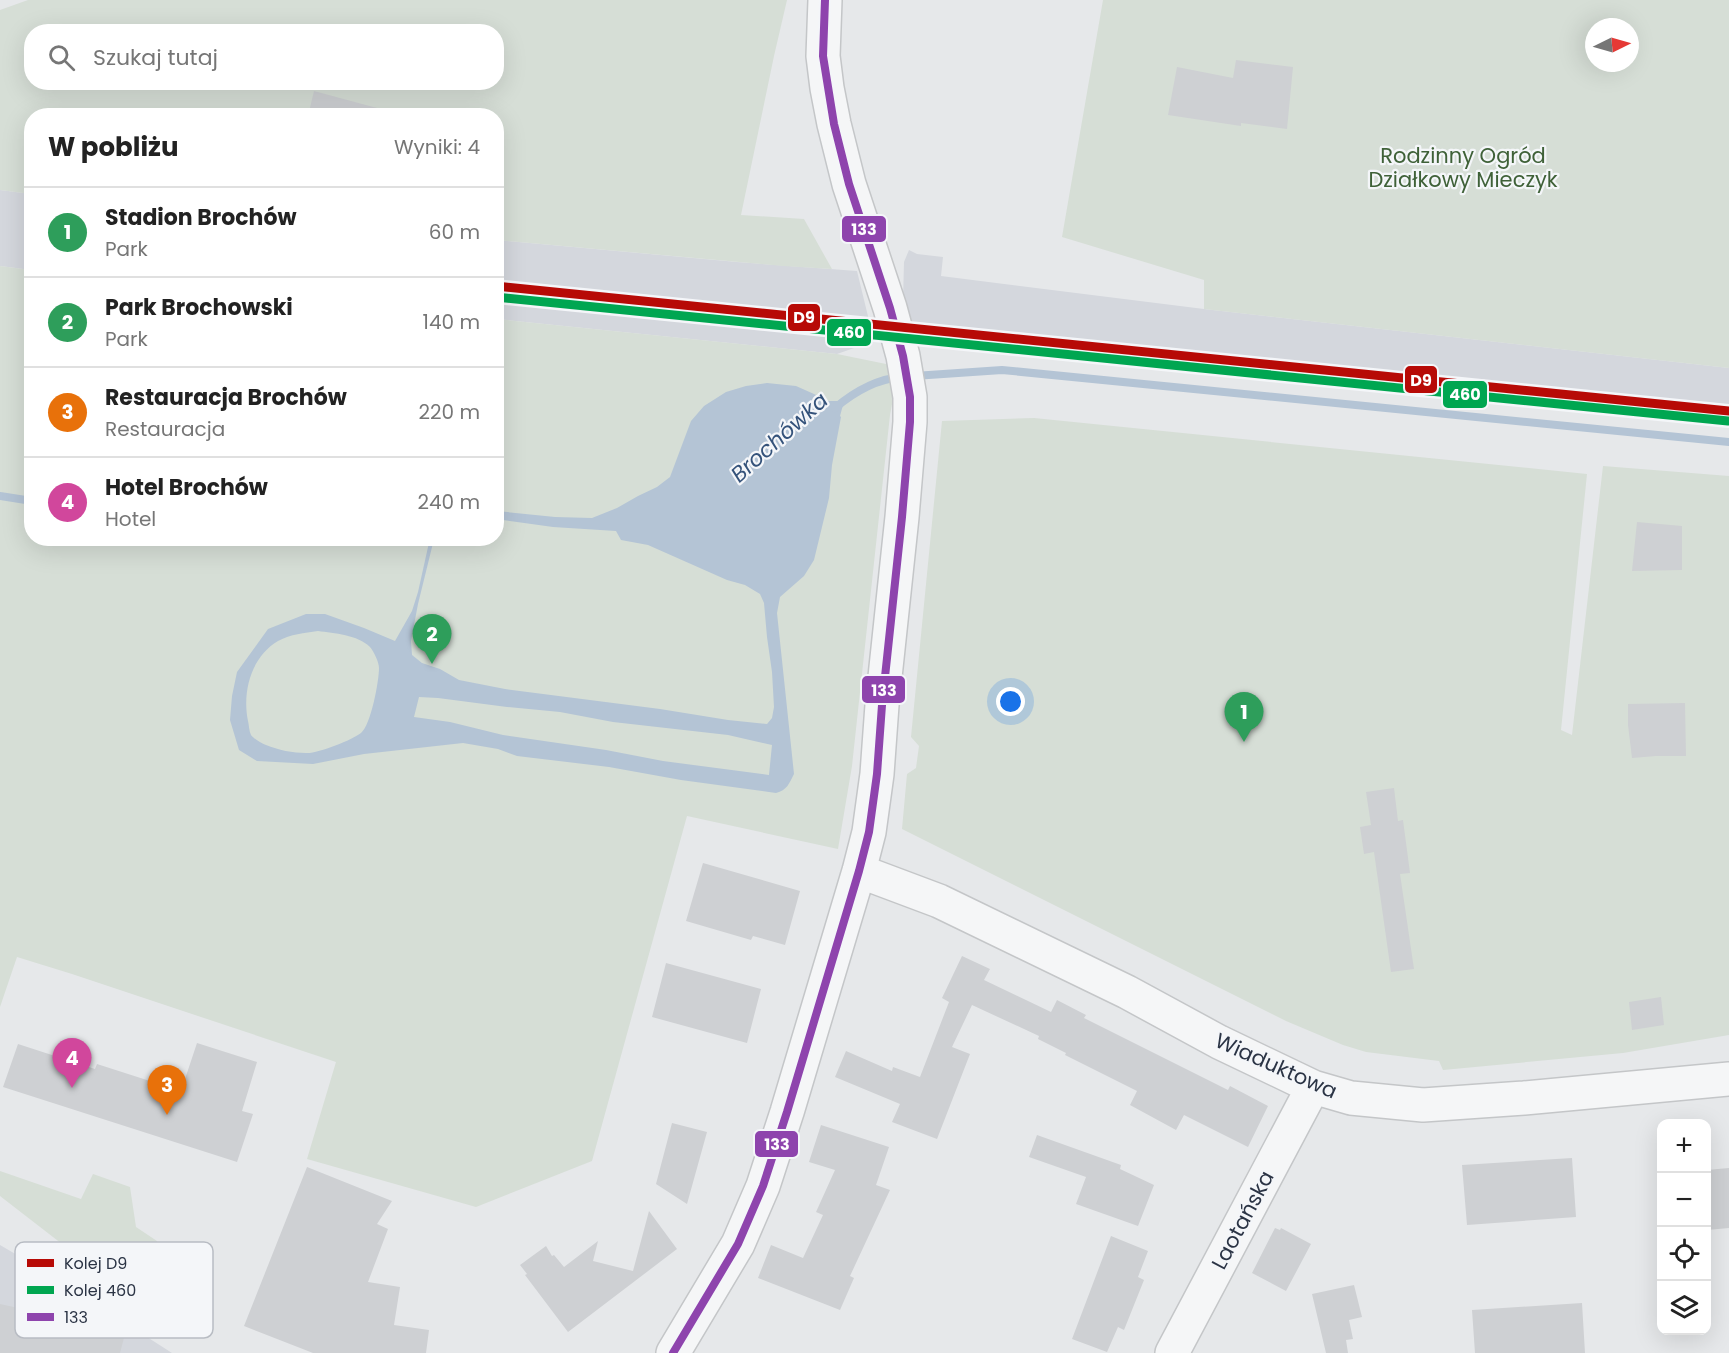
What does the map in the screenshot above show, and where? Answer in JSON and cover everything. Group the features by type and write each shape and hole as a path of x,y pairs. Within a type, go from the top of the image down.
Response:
{"street":[{"path":"667,1350 738,1244 763,1186 859,871 869,832 877,774 903,506 910,397 900,346 885,290 849,183 834,124 823,56 825,0"},
{"name":"Wiaduktowa","path":"859,871 939,901 1127,992 1220,1042 1313,1087 1352,1098 1423,1105 1603,1092 1729,1079"},
{"name":"Laotańska","path":"1172,1353 1313,1087"}],"shaded area":[{"path":"0,190 24,193 24,269 0,266"},
{"path":"504,241 857,271 874,341 837,354 504,320"},
{"path":"909,250 917,254 943,257 941,276 1204,309 1729,368 1729,425 916,342 903,301 904,262"},
{"path":"0,1245 15,1254 15,1338 149,1338 172,1353 0,1353"}],"green space":[{"path":"28,0 787,0 741,215 804,219 832,269 504,241 504,108 24,108 24,193 0,190 0,10"},
{"name":"Rodzinny Ogród Działkowy Mieczyk","path":"1103,0 1729,0 1729,368 1204,309 1204,280 1062,237"},
{"path":"0,266 24,269 24,546 504,546 504,320 837,354 891,365 895,388 890,415 852,766 838,849 687,816 592,1161 476,1207 307,1159 336,1062 17,957 0,1007"},
{"path":"1034,418 1587,474 1561,730 1572,735 1603,466 1729,476 1729,1035 1623,1053 1443,1070 1439,1061 1366,1052 1286,1021 902,829 907,774 916,768 919,746 911,737 942,421"},
{"path":"0,1171 81,1199 93,1174 130,1187 136,1227 157,1242 59,1242 0,1196"}],"water":[{"path":"767,383 796,386 826,401 838,401 842,398 846,403 843,405 840,416 829,498 814,560 804,576 780,597 777,613 794,774 783,790 776,793 609,767 517,756 498,749 463,743 364,754 313,764 257,761 239,750 230,720 237,672 268,629 306,614 325,614 395,641 412,611 428,546 432,546 411,641 412,655 422,663 440,669 459,680 505,689 767,724 772,718 774,707 764,603 760,594 745,585 727,580 648,545 621,540 616,531 553,527 504,520 504,512 592,518 657,487 670,477 691,421 704,406 726,392","holes":["318,631 346,635 370,647 379,668 374,702 368,721 361,733 326,749 311,753 271,747 251,735 246,699 251,676 261,656 278,641 293,635","419,697 728,735 772,745 769,775 663,761 503,735 450,722 414,717"]}],"building":[{"path":"1236,60 1293,67 1287,129 1241,123 1241,126 1168,115 1177,67 1233,78"},
{"path":"314,91 377,108 310,108"},
{"path":"1637,522 1682,526 1682,570 1632,571"},
{"path":"1685,703 1686,756 1632,758 1628,704"},
{"path":"1394,788 1398,821 1403,820 1410,873 1400,874 1414,969 1391,972 1374,852 1364,854 1360,827 1371,825 1366,792"},
{"path":"703,863 800,891 785,945 753,936 751,940 686,921"},
{"path":"962,956 990,969 984,980 1051,1012 1057,1000 1086,1015 1084,1018 1228,1090 1230,1086 1268,1106 1248,1147 1184,1115 1176,1130 1130,1105 1137,1091 1065,1055 1066,1053 1038,1039 1039,1036 972,1005 952,1047 970,1054 937,1139 892,1122 900,1104 835,1077 846,1051 892,1071 893,1067 920,1077 949,1002 942,998"},
{"path":"666,963 761,989 747,1043 652,1017"},
{"path":"1661,997 1664,1025 1632,1030 1629,1002"},
{"path":"197,1043 257,1062 242,1111 253,1114 237,1162 3,1087 18,1044 95,1069 97,1064 181,1091"},
{"path":"672,1123 707,1132 687,1204 656,1184"},
{"path":"821,1125 889,1147 876,1185 890,1190 850,1276 854,1278 840,1310 758,1278 771,1245 803,1258 823,1215 816,1212 835,1170 809,1162"},
{"path":"1037,1135 1121,1165 1120,1169 1154,1185 1138,1226 1076,1204 1086,1177 1029,1157"},
{"path":"1572,1158 1576,1217 1467,1225 1462,1165"},
{"path":"307,1167 392,1201 377,1224 388,1229 368,1282 400,1287 394,1325 429,1330 426,1353 313,1353 244,1326"},
{"path":"1729,1168 1729,1228 1711,1230 1711,1170"},
{"path":"649,1211 677,1249 568,1332 520,1265 546,1246 552,1256 554,1255 564,1267 598,1241 593,1261 633,1271"},
{"path":"1275,1228 1280,1230 1281,1228 1311,1244 1286,1291 1252,1273"},
{"path":"1111,1236 1148,1251 1138,1277 1144,1280 1124,1330 1118,1327 1107,1352 1072,1339"},
{"path":"1354,1285 1362,1317 1349,1320 1353,1339 1346,1340 1348,1353 1326,1353 1312,1294"},
{"path":"1582,1303 1585,1353 1475,1353 1472,1310"},
{"path":"0,1304 15,1307 15,1338 124,1338 120,1353 0,1353"}],"waterway":[{"name":"Brochówka","path":"914,376 1002,370 1729,442"},
{"name":"Brochówka","path":"835,408 866,387 901,377"},
{"name":"Brochówka","path":"0,496 24,500"}],"rail line":[{"name":"D9","path":"504,287 1729,411"},
{"name":"460","path":"504,298 1728,421"}],"transit line":[{"name":"133","path":"673,1353 738,1244 763,1186 859,871 869,832 877,774 902,517 910,397 903,356 890,308 849,184 834,124 823,56 825,0"}],"place":[{"name":"Park Brochowski","path":"432,664"},
{"name":"Stadion Brochów","path":"1244,742"},
{"name":"Hotel Brochów","path":"72,1088"},
{"name":"Restauracja Brochów","path":"167,1115"}]}
